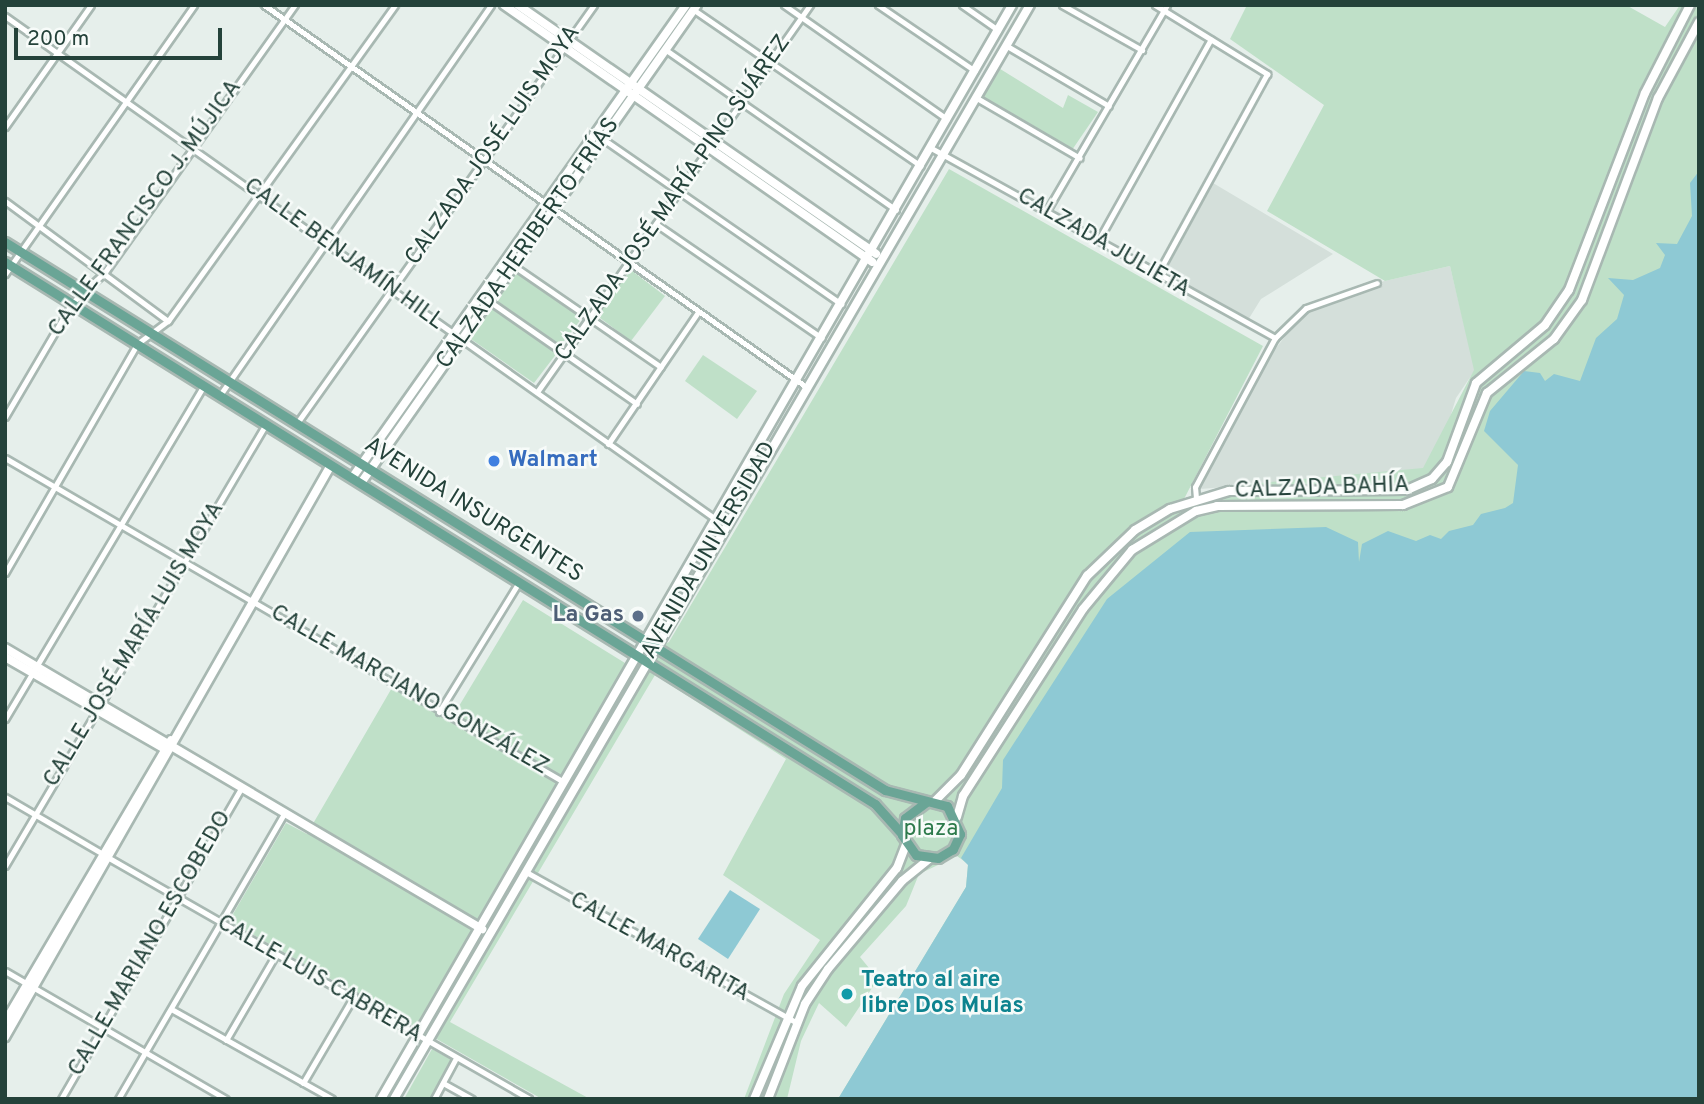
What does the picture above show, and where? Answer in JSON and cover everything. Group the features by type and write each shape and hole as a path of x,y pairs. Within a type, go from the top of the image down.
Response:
{"main road":[{"path":"504,5 567,42"},
{"path":"517,5 879,261"},
{"name":"AVENIDA UNIVERSIDAD","path":"381,1099 635,654 822,338 1012,5"},
{"name":"AVENIDA UNIVERSIDAD","path":"394,1099 523,871 1030,5"},
{"name":"CALZADA BAHÍA","path":"930,802 961,775 1087,576 1135,530 1196,498 1249,490 1407,490 1432,479 1447,462 1476,383 1545,325 1569,290 1627,137 1690,5"},
{"name":"CALZADA HERIBERTO FRÍAS","path":"361,483 366,467 453,335 603,139 633,89 666,50 693,7"},
{"name":"CALZADA HERIBERTO FRÍAS","path":"352,478 366,467 461,340 514,266 550,206 693,7"},
{"name":"CALZADA BAHÍA","path":"957,817 964,796 1083,609 1132,550 1196,511 1217,506 1403,505 1448,487 1487,393 1554,339 1582,300 1658,97 1699,22"},
{"path":"1627,137 1642,142"},
{"name":"AVENIDA INSURGENTES","path":"5,242 885,790 930,802"},
{"name":"AVENIDA INSURGENTES","path":"7,267 72,303 875,804 904,840"},
{"path":"5,1037 31,985 171,748 331,465"},
{"path":"1321,490 1323,505"},
{"path":"5,648 97,706 487,933"},
{"path":"5,657 34,668"},
{"path":"752,727 763,714"},
{"path":"754,1099 785,1018 817,962 900,863 910,810 930,802 957,817 960,834 953,849 929,859 901,881 828,969 797,1023 768,1099"},
{"path":"904,840 929,859"},
{"path":"5,1022 31,985"}],"street":[{"path":"5,127 92,5"},
{"path":"7,267 194,5"},
{"path":"264,5 422,113 805,386"},
{"name":"CALLE FRANCISCO J. MÚJICA","path":"5,417 72,303 105,272 190,148 295,5"},
{"path":"5,573 137,344 154,335 168,320 258,193 354,67 395,5"},
{"path":"220,396 422,113 491,5"},
{"name":"CALZADA JOSÉ LUIS MOYA","path":"297,423 594,5"},
{"path":"784,5 947,119"},
{"name":"CALZADA JOSÉ MARÍA PINO SUÁREZ","path":"537,393 810,5"},
{"path":"878,5 975,71"},
{"path":"962,5 998,30"},
{"path":"1062,5 1142,50"},
{"path":"1155,5 1166,8 1267,74 1157,275"},
{"path":"693,7 921,166"},
{"path":"1046,212 1166,8"},
{"name":"CALLE BENJAMÍN HILL","path":"5,16 714,518"},
{"path":"1098,241 1211,38"},
{"path":"1007,46 1109,106"},
{"path":"666,50 896,210"},
{"path":"975,97 1080,158"},
{"path":"603,139 841,304"},
{"name":"CALZADA JULIETA","path":"931,148 1275,338"},
{"path":"5,201 168,320"},
{"path":"656,224 822,338"},
{"path":"514,266 661,367"},
{"path":"1196,498 1195,487 1275,338 1306,308 1377,283"},
{"path":"489,301 637,404"},
{"path":"608,444 698,312"},
{"path":"5,719 204,385"},
{"name":"CALLE JOSÉ MARÍA LUIS MOYA","path":"5,866 97,706 266,424"},
{"name":"CALLE MARCIANO GONZÁLEZ","path":"5,458 183,562 254,600 439,712 564,782"},
{"path":"439,712 519,582"},
{"name":"CALLE MARIANO ESCOBEDO","path":"61,1099 241,789"},
{"name":"CALLE LUIS CABRERA","path":"5,797 176,899 354,996 427,1042 529,1099"},
{"path":"118,1099 173,1010 284,814"},
{"name":"CALLE MARGARITA","path":"523,871 797,1023"},
{"path":"226,1040 276,954"},
{"path":"5,971 226,1099"},
{"path":"303,1083 354,996"},
{"path":"173,1010 332,1099"},
{"path":"434,1099 456,1058"},
{"path":"443,1083 472,1099"}],"shaded area":[{"path":"1213,183 1333,254 1261,299 1248,320 1165,272"},
{"path":"1450,266 1475,370 1456,398 1439,454 1422,472 1200,489 1273,352 1304,312 1350,289"}],"green space":[{"name":"plaza","path":"1247,5 1626,5 1665,27 1680,5 1699,5 1699,1099 838,1099 966,887 968,864 957,856 919,874 906,906 860,957 878,979 846,1027 819,1003 801,1041 787,1099 744,1099 784,994 820,940 723,875 786,759 655,675 450,1022 590,1099 542,1099 229,921 286,823 307,834 393,686 456,711 523,600 625,663 669,642 949,169 1263,346 1184,499 1238,485 1423,468 1474,370 1450,266 1385,281 1267,211 1324,105 1230,39"},
{"path":"997,67 1063,108 1068,95 1098,112 1072,150 978,95"},
{"path":"513,270 582,318 557,350 492,301"},
{"path":"631,270 665,296 631,341 596,315"},
{"path":"489,306 557,353 534,383 468,337"},
{"path":"703,355 757,391 737,419 685,381"},
{"path":"432,1049 452,1060 431,1099 404,1099"}],"water":[{"path":"1699,171 1699,1099 838,1099 966,887 968,865 961,858 1002,788 1003,760 1107,599 1190,532 1326,527 1358,542 1359,562 1362,544 1388,531 1416,541 1430,535 1441,539 1449,531 1473,525 1481,514 1505,508 1513,503 1518,465 1484,431 1490,411 1524,371 1540,373 1545,381 1554,374 1580,381 1596,338 1617,319 1624,295 1608,278 1633,280 1660,268 1665,255 1656,243 1677,244 1692,216 1690,183"},
{"path":"730,890 760,909 728,959 698,939"}],"place":[{"name":"Walmart","path":"494,461"},
{"name":"La Gas","path":"638,616"},
{"name":"Teatro al aire libre Dos Mulas","path":"847,994"}]}
